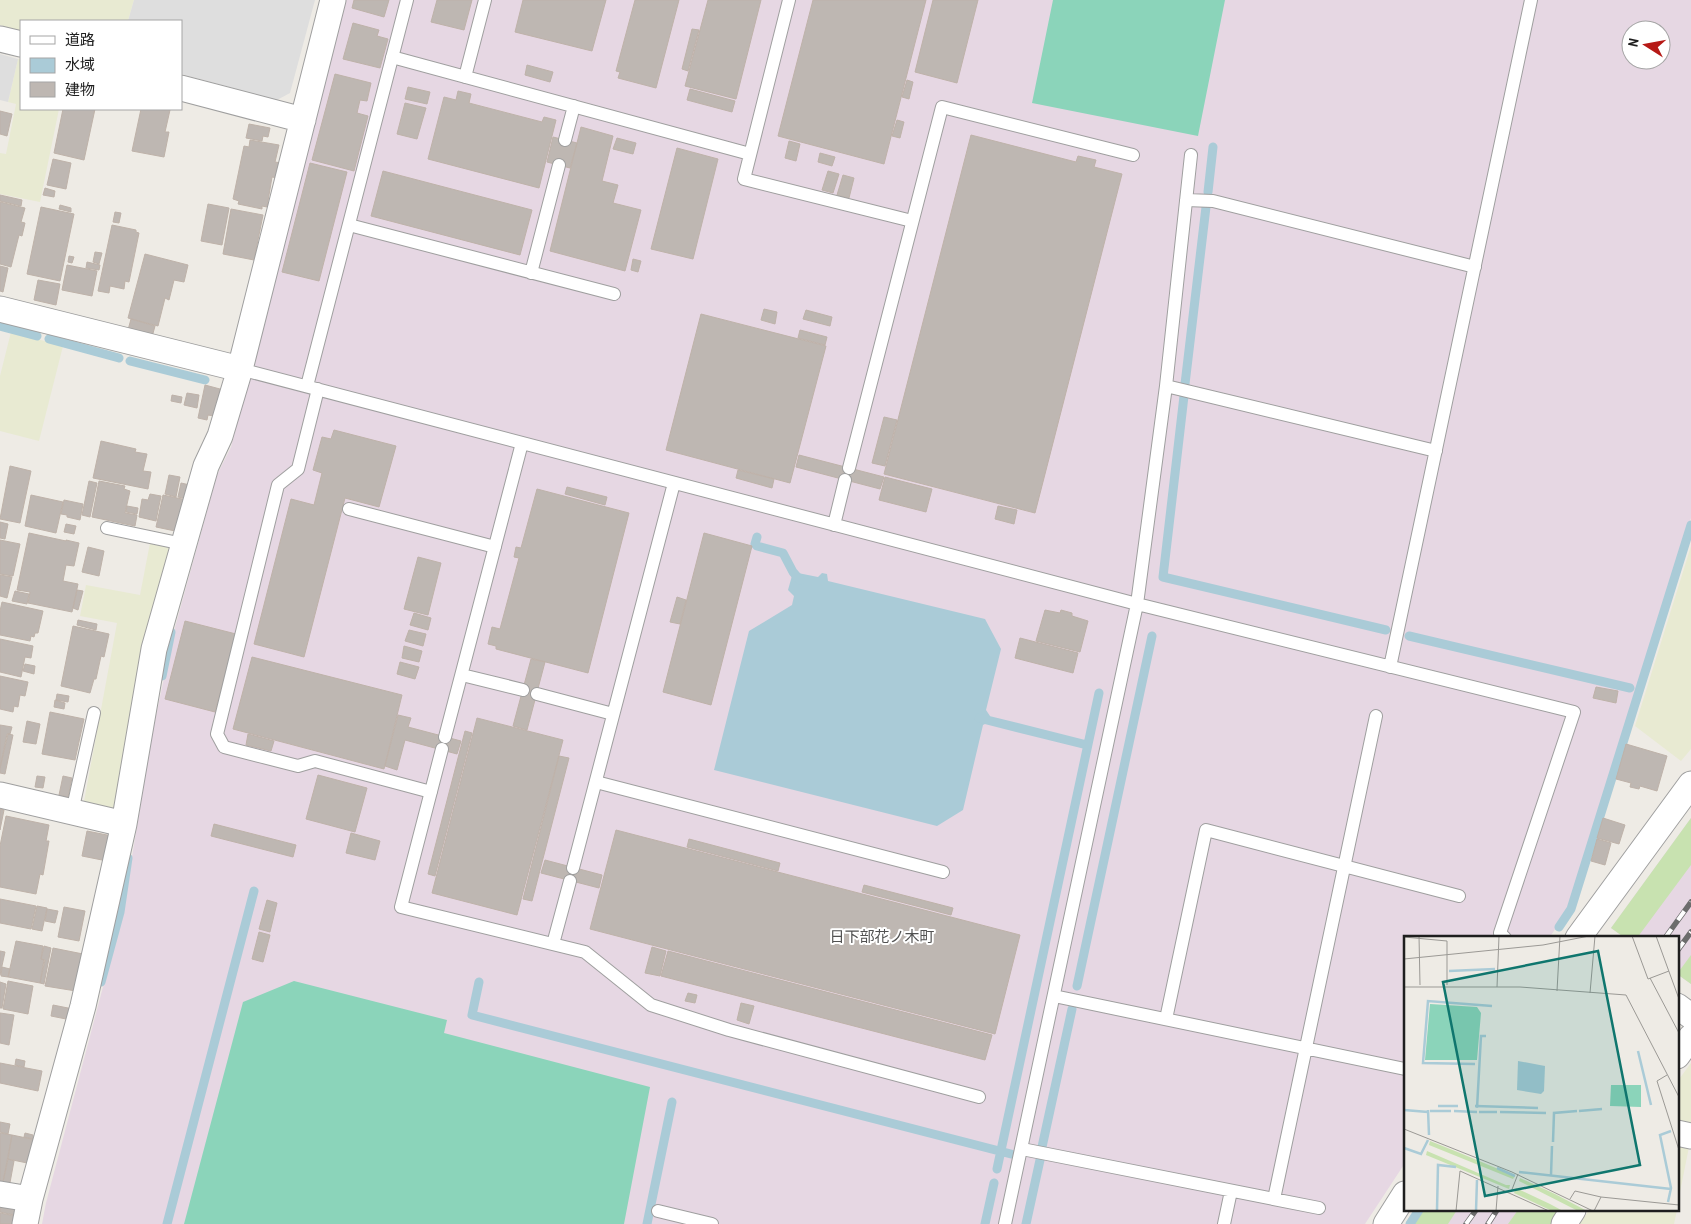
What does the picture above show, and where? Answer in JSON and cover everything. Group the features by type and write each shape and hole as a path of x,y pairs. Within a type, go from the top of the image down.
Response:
{"street":[{"path":"25,1224 30,1199 83,1006 124,824 154,649 206,466 220,436 240,369 334,0"},
{"path":"0,38 20,44"},
{"path":"182,88 303,120"},
{"path":"0,309 240,369"},
{"path":"1580,936 1691,784"},
{"path":"0,795 124,824"},
{"path":"1678,1007 1691,1016"},
{"path":"1678,1055 1691,1037"},
{"path":"1678,1134 1691,1136"},
{"path":"0,1194 30,1199"},
{"path":"1386,1224 1404,1196"},
{"path":"1564,1224 1572,1212"}],"lane":[{"path":"407,0 349,225 312,388 298,469 278,485 217,734 224,747 298,766 315,761 431,792"},
{"path":"466,77 485,0"},
{"path":"789,0 744,179 912,221"},
{"path":"1390,667 1531,0"},
{"path":"392,57 750,154"},
{"path":"566,140 574,106"},
{"path":"834,525 942,107 1133,155"},
{"path":"1005,1224 1136,604 1166,386 1191,155"},
{"path":"530,273 559,165"},
{"path":"1186,200 1213,201 1475,267"},
{"path":"349,225 614,294"},
{"path":"240,369 1136,604 1574,712 1500,933 1504,936"},
{"path":"1166,386 1436,451"},
{"path":"445,737 522,443"},
{"path":"574,868 674,483"},
{"path":"349,509 495,547"},
{"path":"107,528 183,544"},
{"path":"462,675 523,690"},
{"path":"537,694 614,714"},
{"path":"72,812 94,712"},
{"path":"1274,1199 1376,716"},
{"path":"442,749 401,907 584,952 651,1005 729,1030 979,1097"},
{"path":"596,782 943,872"},
{"path":"1166,1019 1206,830 1459,896"},
{"path":"553,944 570,881"},
{"path":"1054,996 1404,1068"},
{"path":"1022,1149 1319,1208"},
{"path":"1224,1224 1231,1191"},
{"path":"658,1211 712,1224"}],"shaded area":[{"path":"134,0 315,0 290,93 277,100 182,74 182,20 128,20"},
{"path":"346,0 1691,0 1691,518 1570,908 1550,936 1404,936 1404,1165 1365,1224 42,1224 123,911 153,730 174,631 217,475 231,447"},
{"path":"0,54 18,59 8,102 0,100"},
{"path":"1691,818 1691,984 1678,975 1678,936 1622,936 1611,928"},
{"path":"1422,1212 1560,1212 1551,1224 1414,1224"}],"green space":[{"path":"0,0 134,0 128,20 20,20 20,31 0,25"},
{"path":"1053,0 1225,0 1198,136 1032,103"},
{"path":"18,59 20,59 20,110 59,110 40,202 0,194 0,153 6,154 16,104 8,102"},
{"path":"11,332 63,346 39,441 0,431 0,376"},
{"path":"150,543 177,549 117,814 83,807 117,623 80,616 86,585 140,595"},
{"path":"1691,546 1691,749 1681,761 1635,726"},
{"path":"1691,818 1691,865 1638,936 1622,936 1611,928"},
{"path":"1691,955 1691,984 1678,975"},
{"path":"294,981 447,1020 444,1033 650,1087 624,1224 184,1224 243,1002"},
{"path":"1691,1063 1691,1124 1678,1121 1678,1081"},
{"path":"1678,1145 1689,1147 1678,1202"},
{"path":"1422,1212 1456,1212 1448,1224 1414,1224"},
{"path":"1517,1212 1560,1212 1551,1224 1508,1224"},
{"path":"1588,1212 1677,1212 1674,1224 1580,1224"}],"water":[{"path":"793,572 818,577 822,573 827,574 828,581 985,619 1001,649 986,710 990,716 989,722 983,725 963,810 937,826 714,770 749,631 792,605 794,596 788,590"}],"building":[{"path":"354,0 389,0 384,17 352,8"},
{"path":"437,0 472,0 464,30 431,22"},
{"path":"523,0 606,0 592,51 515,32"},
{"path":"635,0 679,0 656,88 618,78 620,72 616,71"},
{"path":"708,0 761,0 736,99 685,86"},
{"path":"813,0 926,0 884,164 778,136"},
{"path":"933,0 978,0 957,83 915,72"},
{"path":"353,23 379,30 377,36 388,39 380,68 343,59"},
{"path":"692,29 699,30 688,71 682,69"},
{"path":"527,65 553,72 550,82 525,75"},
{"path":"335,74 371,83 367,101 360,100 357,113 368,116 354,171 312,160"},
{"path":"907,80 913,82 909,99 902,97"},
{"path":"408,87 430,92 427,104 405,99"},
{"path":"690,89 735,101 732,112 687,100"},
{"path":"458,91 471,94 469,103 542,122 544,117 556,120 539,188 428,159 444,97 456,100"},
{"path":"405,103 426,108 417,139 397,134"},
{"path":"63,110 95,110 84,160 54,153"},
{"path":"141,110 170,110 165,132 169,132 164,157 132,151"},
{"path":"0,111 12,114 7,136 0,134"},
{"path":"897,120 904,122 900,138 892,136"},
{"path":"249,124 270,128 268,137 263,136 262,141 246,138"},
{"path":"581,127 613,136 602,181 618,185 613,203 641,210 625,271 550,251"},
{"path":"971,135 1076,162 1078,156 1096,160 1094,167 1122,174 1035,513 884,474"},
{"path":"553,137 577,143 570,168 547,162"},
{"path":"617,138 636,143 633,154 613,149"},
{"path":"250,140 279,145 275,162 281,163 278,178 272,177 267,207 262,206 262,209 238,204 239,201 233,199 244,146 249,147"},
{"path":"789,141 800,144 796,161 785,158"},
{"path":"677,148 718,159 693,259 651,249"},
{"path":"820,153 835,157 832,166 818,162"},
{"path":"53,159 71,163 66,189 47,185"},
{"path":"310,163 347,172 319,281 282,272"},
{"path":"383,171 532,210 520,255 371,216"},
{"path":"828,171 839,174 833,193 822,190"},
{"path":"843,175 854,178 849,198 837,195"},
{"path":"45,188 55,191 54,197 43,195"},
{"path":"0,195 22,200 21,206 0,201"},
{"path":"0,202 25,208 21,222 25,223 22,236 19,235 11,267 0,264"},
{"path":"208,204 229,208 222,245 201,241"},
{"path":"60,205 71,208 71,212 59,209"},
{"path":"41,207 74,214 60,281 27,274"},
{"path":"231,209 263,215 254,260 223,254"},
{"path":"115,212 121,213 119,223 113,222"},
{"path":"112,225 136,230 139,233 129,282 125,281 124,289 110,286 109,293 98,291"},
{"path":"95,252 102,253 99,264 93,262"},
{"path":"145,254 188,265 184,282 174,280 169,300 165,298 158,326 128,318"},
{"path":"69,256 74,257 72,263 68,262"},
{"path":"633,259 641,261 638,272 631,270"},
{"path":"87,262 100,265 99,270 86,268"},
{"path":"67,265 97,271 92,296 62,290"},
{"path":"0,266 8,268 3,292 0,291"},
{"path":"38,280 60,284 56,305 34,300"},
{"path":"764,309 777,312 775,324 761,320"},
{"path":"806,310 832,317 830,326 803,319"},
{"path":"701,314 826,346 790,483 666,450"},
{"path":"131,319 155,326 152,337 128,330"},
{"path":"800,330 827,337 825,345 798,338"},
{"path":"205,385 220,389 214,416 208,415 207,420 198,418"},
{"path":"187,393 199,395 197,408 184,405"},
{"path":"172,395 182,397 181,403 171,401"},
{"path":"884,417 897,420 885,466 872,463"},
{"path":"334,430 396,446 379,507 345,498 304,657 254,644 291,499 314,505 322,473 313,470 322,437 331,439"},
{"path":"101,441 136,449 135,452 147,454 143,471 151,472 148,489 93,478"},
{"path":"799,455 884,477 880,489 796,467"},
{"path":"10,466 31,471 20,523 0,519"},
{"path":"738,470 774,479 772,488 736,478"},
{"path":"169,475 180,477 176,497 165,494"},
{"path":"885,477 932,489 926,512 879,500"},
{"path":"89,481 97,483 90,517 82,515"},
{"path":"99,481 125,486 124,489 130,491 125,513 137,515 135,526 92,517"},
{"path":"181,483 190,485 187,499 178,497"},
{"path":"567,487 607,497 605,505 565,494"},
{"path":"537,489 629,513 588,673 496,649 496,646 488,644 492,627 500,629 519,558 514,557 516,547 521,548"},
{"path":"150,494 161,496 156,521 139,517 142,499 148,500"},
{"path":"31,495 63,502 56,533 25,526"},
{"path":"163,495 187,500 180,532 156,527"},
{"path":"64,500 83,504 80,520 61,514"},
{"path":"127,506 138,508 137,514 126,512"},
{"path":"998,506 1017,510 1014,524 995,519"},
{"path":"0,522 8,524 5,539 0,538"},
{"path":"66,524 76,526 74,534 64,532"},
{"path":"29,533 79,543 74,566 66,565 63,581 78,584 72,612 28,603 30,592 17,590"},
{"path":"704,533 752,546 711,705 663,692"},
{"path":"0,540 20,544 13,576 0,574"},
{"path":"88,547 104,551 99,576 82,572"},
{"path":"418,557 441,563 428,615 404,609"},
{"path":"0,575 12,577 7,598 0,596"},
{"path":"77,590 83,591 78,610 73,608"},
{"path":"15,591 29,594 27,604 12,601"},
{"path":"677,597 686,600 680,624 670,622"},
{"path":"2,602 43,611 38,633 35,633 34,637 31,636 30,641 0,635"},
{"path":"1045,610 1060,613 1061,610 1088,621 1080,652 1036,641"},
{"path":"414,613 431,618 428,630 410,625"},
{"path":"78,620 97,624 96,630 77,625"},
{"path":"185,621 236,634 215,712 165,699"},
{"path":"73,626 109,634 104,657 101,656 96,679 94,679 90,693 61,686"},
{"path":"409,630 426,634 423,646 405,641"},
{"path":"1020,638 1078,653 1073,673 1015,658"},
{"path":"0,639 33,646 31,658 25,657 21,677 0,672"},
{"path":"404,646 422,651 419,662 402,658"},
{"path":"252,657 402,695 384,769 233,729"},
{"path":"531,659 545,662 527,730 513,726"},
{"path":"400,662 419,667 415,679 397,674"},
{"path":"25,664 35,666 34,674 23,671"},
{"path":"0,676 28,682 25,696 20,695 18,707 14,706 13,712 0,709"},
{"path":"1596,687 1618,691 1616,703 1593,698"},
{"path":"57,694 69,696 68,702 56,700"},
{"path":"55,700 65,703 64,709 54,707"},
{"path":"50,712 84,719 75,760 42,754"},
{"path":"398,715 411,718 408,727 461,741 457,754 405,740 397,770 385,766"},
{"path":"477,718 563,740 517,915 432,893"},
{"path":"27,721 40,724 36,744 23,742"},
{"path":"0,725 12,727 10,734 7,734 0,768"},
{"path":"465,731 472,733 435,876 428,874"},
{"path":"8,734 13,735 5,774 0,773 0,768"},
{"path":"248,734 274,741 271,751 246,745"},
{"path":"1626,744 1667,756 1657,791 1640,786 1639,789 1630,787 1631,783 1616,779"},
{"path":"559,756 569,758 532,901 523,899"},
{"path":"318,775 367,788 355,832 306,819"},
{"path":"37,776 45,777 43,788 35,787"},
{"path":"63,776 72,778 68,797 59,795"},
{"path":"0,809 4,810 0,830"},
{"path":"6,816 49,825 46,841 49,841 43,875 40,874 36,894 0,887 0,846"},
{"path":"1603,818 1625,825 1619,844 1597,838"},
{"path":"214,824 296,845 293,857 211,836"},
{"path":"616,830 1020,935 995,1034 590,929"},
{"path":"87,831 112,836 107,861 82,856"},
{"path":"351,833 380,841 375,860 346,853"},
{"path":"689,839 780,863 778,871 687,847"},
{"path":"1597,839 1611,843 1605,865 1591,861"},
{"path":"545,860 602,875 599,888 541,873"},
{"path":"864,885 953,908 951,915 862,892"},
{"path":"0,899 36,906 31,929 0,923"},
{"path":"267,900 277,903 270,932 259,929"},
{"path":"37,906 47,908 42,931 32,929"},
{"path":"64,907 85,911 79,941 58,937"},
{"path":"47,909 58,911 55,923 45,921"},
{"path":"259,932 270,935 263,962 252,959"},
{"path":"16,941 43,946 41,959 44,960 40,983 8,977"},
{"path":"44,946 51,948 44,984 40,983 45,960 41,959"},
{"path":"652,947 666,951 660,976 645,973"},
{"path":"53,948 83,954 76,991 45,986"},
{"path":"0,951 5,952 0,975"},
{"path":"668,951 992,1035 985,1060 661,976"},
{"path":"2,967 10,969 8,977 1,976"},
{"path":"8,981 33,986 28,1014 3,1009"},
{"path":"0,982 6,984 2,1008 0,1008"},
{"path":"688,993 697,995 695,1003 685,1001"},
{"path":"741,1003 754,1006 749,1024 737,1020"},
{"path":"53,1005 73,1009 71,1020 51,1016"},
{"path":"0,1013 14,1015 9,1045 0,1043"},
{"path":"16,1059 25,1061 24,1067 15,1065"},
{"path":"0,1063 42,1071 38,1091 0,1083"},
{"path":"0,1122 10,1124 8,1134 0,1132"},
{"path":"0,1133 12,1135 2,1187 0,1187"},
{"path":"25,1133 33,1135 33,1139 24,1137"},
{"path":"12,1135 36,1140 32,1164 8,1159"},
{"path":"8,1159 14,1161 9,1188 2,1187"},
{"path":"0,1203 16,1206 14,1215 0,1212"},
{"path":"0,1213 16,1216 15,1224 0,1224"}],"waterway":[{"path":"1208,192 1213,147"},
{"path":"1185,384 1206,207"},
{"path":"0,326 37,336"},
{"path":"49,339 119,358"},
{"path":"130,361 205,380"},
{"path":"1184,396 1163,577 1386,630"},
{"path":"1559,927 1571,909 1691,525"},
{"path":"757,537 755,544 757,546 783,553 793,572 800,580"},
{"path":"162,676 171,632"},
{"path":"1077,986 1152,636"},
{"path":"1409,636 1630,688"},
{"path":"997,1169 1099,693"},
{"path":"979,718 1087,745"},
{"path":"101,982 120,912 128,858"},
{"path":"167,1224 254,891"},
{"path":"479,982 472,1015 1011,1154"},
{"path":"1042,1147 1072,1009"},
{"path":"647,1224 672,1102"},
{"path":"1026,1224 1040,1160"},
{"path":"985,1224 994,1183"},
{"path":"1410,1224 1418,1212"}],"railway":[{"path":"1666,936 1691,902"},
{"path":"1678,950 1691,932"},
{"path":"1466,1224 1475,1212"},
{"path":"1488,1224 1496,1212"}],"district":[{"name":"日下部花ノ木町","path":"882,937"}]}
